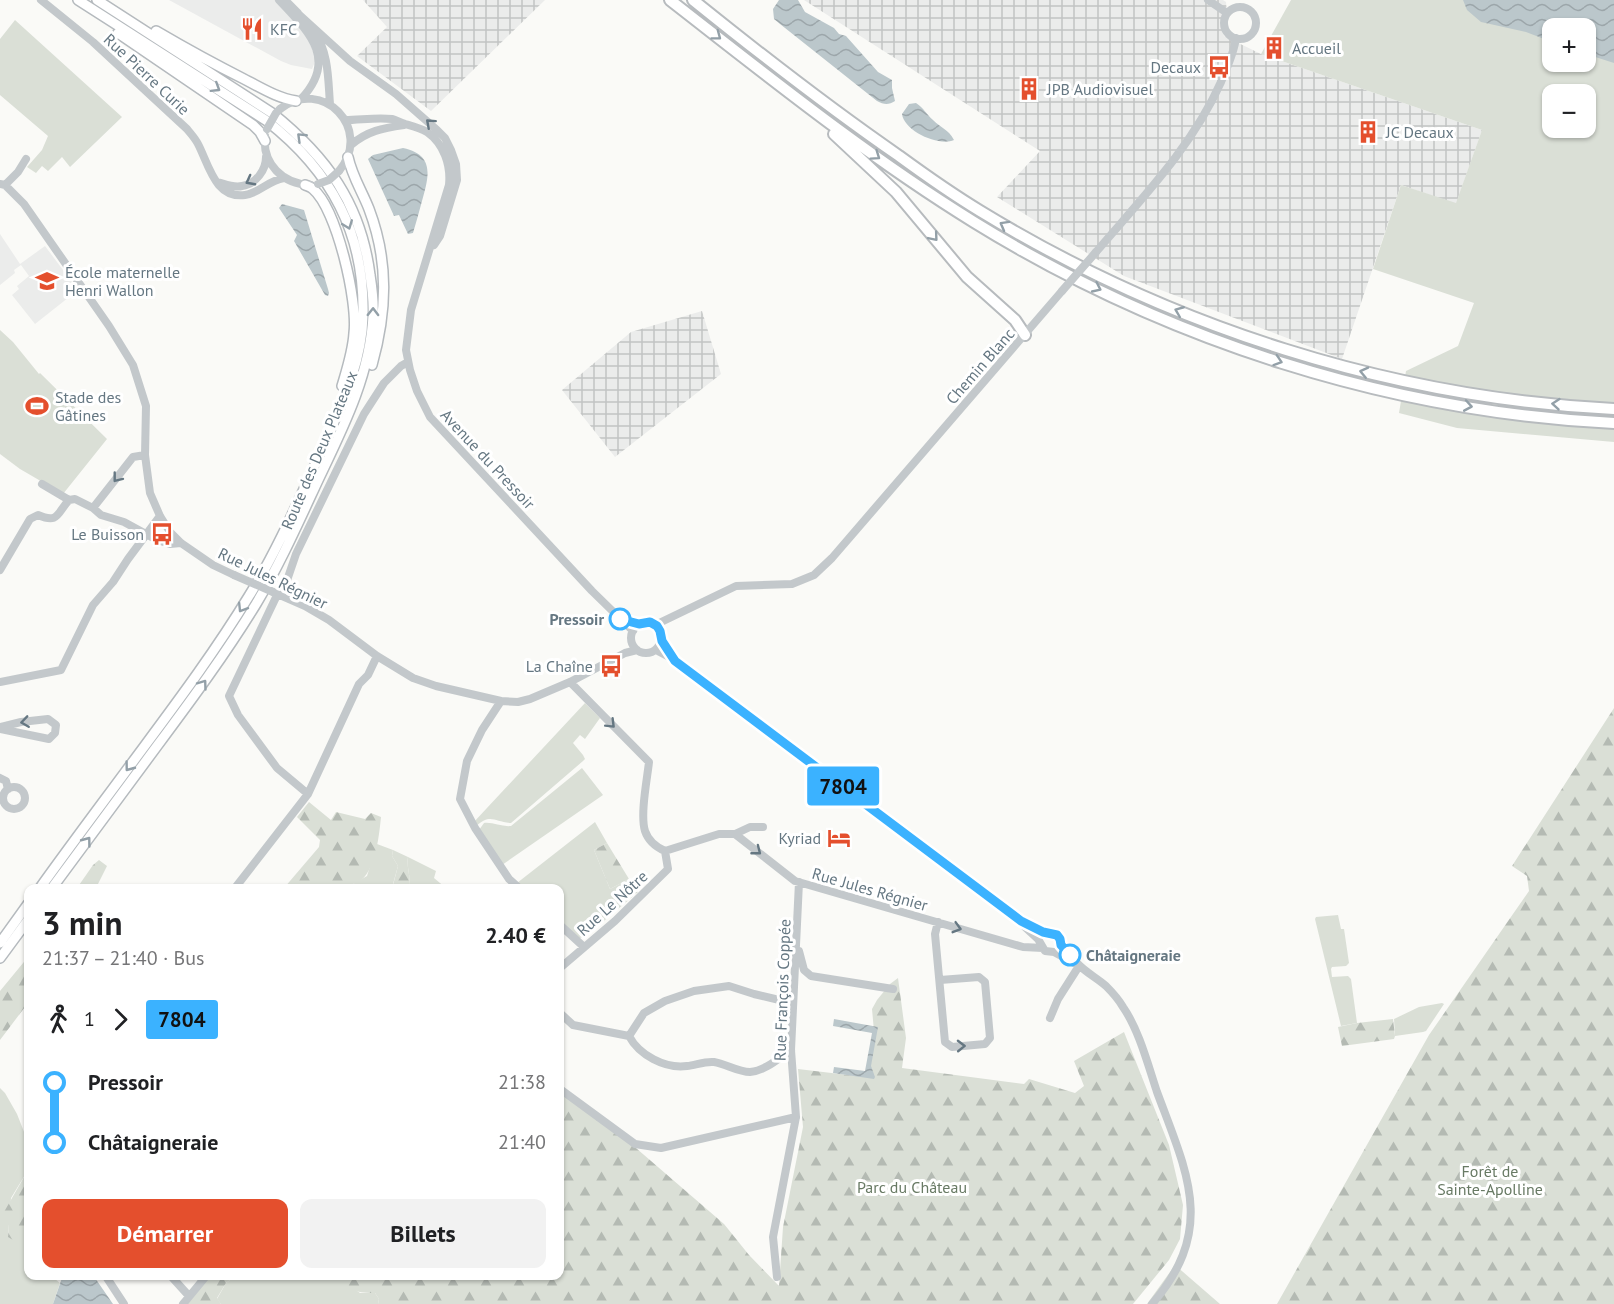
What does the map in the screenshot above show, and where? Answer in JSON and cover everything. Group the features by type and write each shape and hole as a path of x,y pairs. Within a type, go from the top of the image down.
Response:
{"highway":[{"path":"670,0 848,136 975,223 1069,275 1149,312 1278,361 1405,395 1529,416 1614,423"},
{"path":"693,0 855,125 979,211 1076,265 1154,301 1230,331 1349,368 1476,395 1614,409"},
{"path":"812,109 825,125 896,192 967,277 1015,320 1025,334"}],"main road":[{"path":"69,0 254,125 265,141"},
{"name":"Route des Deux Plateaux","path":"43,884 190,686 270,559 346,395 362,336 363,317 360,264 353,239 344,214 331,189 308,158 288,137 247,108 78,0"},
{"name":"Route des Deux Plateaux","path":"55,884 206,680 268,582 289,543 347,418 366,365 373,314 372,285 364,244 354,212 343,190 312,148 272,113 98,0"},
{"path":"106,0 204,58 273,94 298,100"},
{"path":"347,418 357,406 372,363 381,328 384,302 382,256 369,209 353,175 348,157"},
{"path":"305,185 314,189 326,205 335,227 343,250 355,317 350,360 339,395 308,467 306,484"},
{"path":"0,943 24,910"},
{"path":"0,958 24,925"}],"street":[{"name":"Rue Pierre Curie","path":"41,0 93,42 187,129 195,138 217,182"},
{"path":"279,0 303,25 317,49 318,70 309,91 298,100"},
{"path":"285,0 315,33 324,48 330,104"},
{"path":"1208,0 1227,13"},
{"path":"1235,8 1245,8 1254,14 1255,29 1244,38 1230,35 1225,27 1227,13 1235,8"},
{"name":"Avenue du Pressoir","path":"295,11 350,62 396,93 445,138 456,164 457,180 440,236 430,251"},
{"name":"Chemin Blanc","path":"658,628 669,618 736,586 792,584 814,576 832,558 1170,164 1212,104 1225,74 1236,38"},
{"path":"217,182 242,186 259,177 266,165 265,141 267,129 276,113 287,104 298,100 316,99 330,104 341,114 350,133 351,145 348,157 339,171 329,180 318,184 297,184 284,178 273,167 266,154"},
{"name":"Avenue du Pressoir","path":"345,120 392,119 427,132 444,152 450,170 447,192 411,310 406,350 411,373 430,417 592,591 633,631"},
{"path":"351,145 362,136 388,127 406,124"},
{"path":"3,184 18,172 26,159"},
{"path":"217,182 224,191 243,195 255,192 274,180 284,178"},
{"name":"Rue Jules Régnier","path":"3,184 31,213 109,326 133,365 146,406 145,455 150,493 160,516 170,532 181,543 213,565 305,606 413,678 436,686 501,701 518,702 530,699 570,682 634,647"},
{"path":"308,794 277,768 238,714 229,696 369,406 391,375 408,362"},
{"path":"391,375 411,373"},
{"path":"93,508 133,457 145,455"},
{"path":"42,484 69,500 75,500 93,508 101,515 124,522 157,540 170,544 181,543"},
{"path":"0,570 30,519 38,515 49,519 54,518 59,515 69,500"},
{"path":"0,682 61,670 93,605 113,582 160,516"},
{"path":"620,619 639,624 650,622 658,628 662,641 673,659"},
{"path":"639,624 631,635 634,647 646,653 656,650 662,641"},
{"path":"656,650 673,659 1021,921 1048,952 1054,952 1078,965"},
{"path":"238,884 308,794 359,684 368,675 377,656"},
{"path":"570,682 649,762 643,817 645,831 658,848 665,851 719,834 735,834 750,827 763,827"},
{"path":"501,701 482,730 467,762 460,799 475,828 515,884"},
{"path":"48,719 56,725 56,734 49,739 0,728 21,722 48,719"},
{"path":"0,778 6,781 8,789"},
{"name":"Rue Jules Régnier","path":"735,834 795,881 1023,947 1042,945"},
{"name":"Rue Le Nôtre","path":"564,964 615,921 668,869 665,851"},
{"name":"Rue François Coppée","path":"777,1277 773,1237 796,1117 790,1050 799,882"},
{"path":"1021,921 1057,935 1061,945 1078,965 1106,987 1124,1007 1136,1032 1185,1168 1191,1199 1187,1244 1179,1266 1152,1304"},
{"path":"938,922 935,934 945,1042 952,1047 985,1044 990,1038 985,982 979,977 940,980"},
{"path":"564,929 584,947"},
{"path":"1042,945 1043,937 1048,933"},
{"path":"797,943 804,970 811,976 893,989"},
{"path":"1054,952 1061,945"},
{"path":"1050,1018 1058,999 1078,965"},
{"path":"628,1036 644,1013 666,1001 694,991 729,986 792,1003"},
{"path":"564,1017 573,1025 628,1036 634,1045 651,1058 662,1064 673,1066 686,1067 714,1062 750,1072 761,1069 790,1050"},
{"path":"564,1092 635,1144 660,1148 796,1117"},
{"path":"108,1280 124,1304"},
{"path":"175,1280 189,1296"},
{"path":"183,1304 203,1280"}],"shaded area":[{"path":"169,0 275,0 307,36 316,59 312,69 281,61"},
{"path":"363,0 545,0 431,111 357,56 387,27"},
{"path":"804,0 1223,0 1226,2 1227,13 1220,21 1224,36 1261,54 1482,130 1456,204 1401,185 1342,359 1124,276 997,197 1040,151"},
{"name":"École maternelle Henri Wallon","path":"0,234 20,264 45,246 78,290 35,324 12,295 19,289 17,286 29,276 21,265 0,285"},
{"path":"702,311 721,374 615,457 562,390 631,332"}],"green space":[{"path":"1291,0 1614,0 1614,442 1457,428 1399,413 1406,371 1458,346 1474,303 1373,269 1401,185 1456,203 1482,130 1261,54"},
{"path":"15,20 122,117 70,167 62,157 48,171 42,166 36,173 27,167 42,150 48,136 0,95 0,39"},
{"name":"Stade des Gâtines","path":"0,330 39,374 107,439 63,494 20,469 0,454"},
{"path":"585,703 600,718 585,739 580,735 573,743 585,759 511,823 489,819 476,826 473,823"},
{"name":"Forêt de Sainte-Apolline","path":"1614,708 1614,1304 1277,1304 1429,1035 1529,891 1527,876 1512,866"},
{"path":"582,768 603,795 502,865 479,830 484,823 511,826"},
{"path":"309,802 331,820 336,812 365,819 371,813 381,817 377,845 366,875 353,884 287,884 319,847 320,840 297,817"},
{"path":"595,822 607,843 594,850 610,889 629,879 638,892 585,937 579,938 564,925 564,884 517,883"},
{"path":"607,843 629,879 610,889 594,850"},
{"path":"377,844 393,850 392,856 398,866 393,884 353,884 367,876"},
{"path":"393,850 408,857 408,884 393,884 398,866 392,856"},
{"path":"408,857 436,871 434,878 441,884 408,884"},
{"path":"99,860 107,866 98,884 80,884"},
{"path":"1338,915 1341,929 1344,929 1349,963 1346,966 1332,967 1332,977 1348,976 1351,979 1357,1023 1341,1026 1315,919"},
{"path":"24,962 24,1008 0,1040 0,991"},
{"name":"Parc du Château","path":"898,978 906,1038 902,1068 1024,1084 1029,1079 1075,1093 1084,1086 1074,1061 1124,1032 1169,1145 1183,1205 1180,1239 1169,1260 1133,1304 378,1304 379,1299 375,1293 353,1289 341,1280 564,1280 564,1096 629,1142 724,1224 749,1255 779,1286 783,1227 803,1127 798,1069 865,1077 874,1031 872,1009 890,984"},
{"path":"1444,1004 1426,1031 1395,1036 1394,1019 1419,1007"},
{"path":"1393,1019 1394,1039 1342,1046 1338,1027"},
{"path":"0,1088 17,1114 24,1132 24,1177 11,1198 8,1237 24,1239 24,1280 56,1280 60,1283 53,1304 0,1304"},
{"path":"24,1177 24,1240 18,1243 8,1237 9,1224 4,1212"},
{"path":"1175,1265 1220,1304 1147,1304"},
{"path":"205,1280 230,1280 217,1298 221,1304 183,1304"},
{"path":"230,1280 343,1280 360,1293 375,1293 379,1299 378,1304 221,1304 217,1299"}],"water":[{"path":"779,0 798,0 805,12 834,28 839,34 846,36 878,72 892,80 895,101 886,104 877,101 774,19 773,9"},
{"path":"1463,0 1614,0 1614,63 1596,57 1596,18 1542,18 1542,38 1526,32 1481,22 1467,10"},
{"path":"916,103 954,140 940,141 915,132 904,120 902,114 909,104"},
{"path":"403,148 413,151 425,161 428,175 413,233 408,234 399,215 394,216 368,159 373,155"},
{"path":"282,204 304,210 328,289 328,296 325,295 294,241 297,235 279,208"},
{"path":"834,1019 878,1027 871,1066 874,1079 833,1073 834,1067 865,1071 872,1033 833,1026"},
{"path":"61,1280 96,1280 113,1304 53,1304"}],"bus line":[{"name":"7804","path":"620,619 639,624 650,622 655,625 675,661 1021,921 1043,932 1057,935 1061,945 1070,955"}],"place":[{"name":"KFC","path":"252,29"},
{"name":"Accueil","path":"1274,48"},
{"name":"Decaux","path":"1219,67"},
{"name":"JPB Audiovisuel","path":"1029,89"},
{"name":"JC Decaux","path":"1368,132"},
{"name":"École maternelle Henri Wallon","path":"47,281"},
{"name":"Stade des Gâtines","path":"37,406"},
{"name":"Le Buisson","path":"162,534"},
{"name":"Pressoir","path":"620,619"},
{"name":"La Chaîne","path":"611,666"},
{"name":"Kyriad","path":"839,838"},
{"name":"Châtaigneraie","path":"1070,955"}]}
